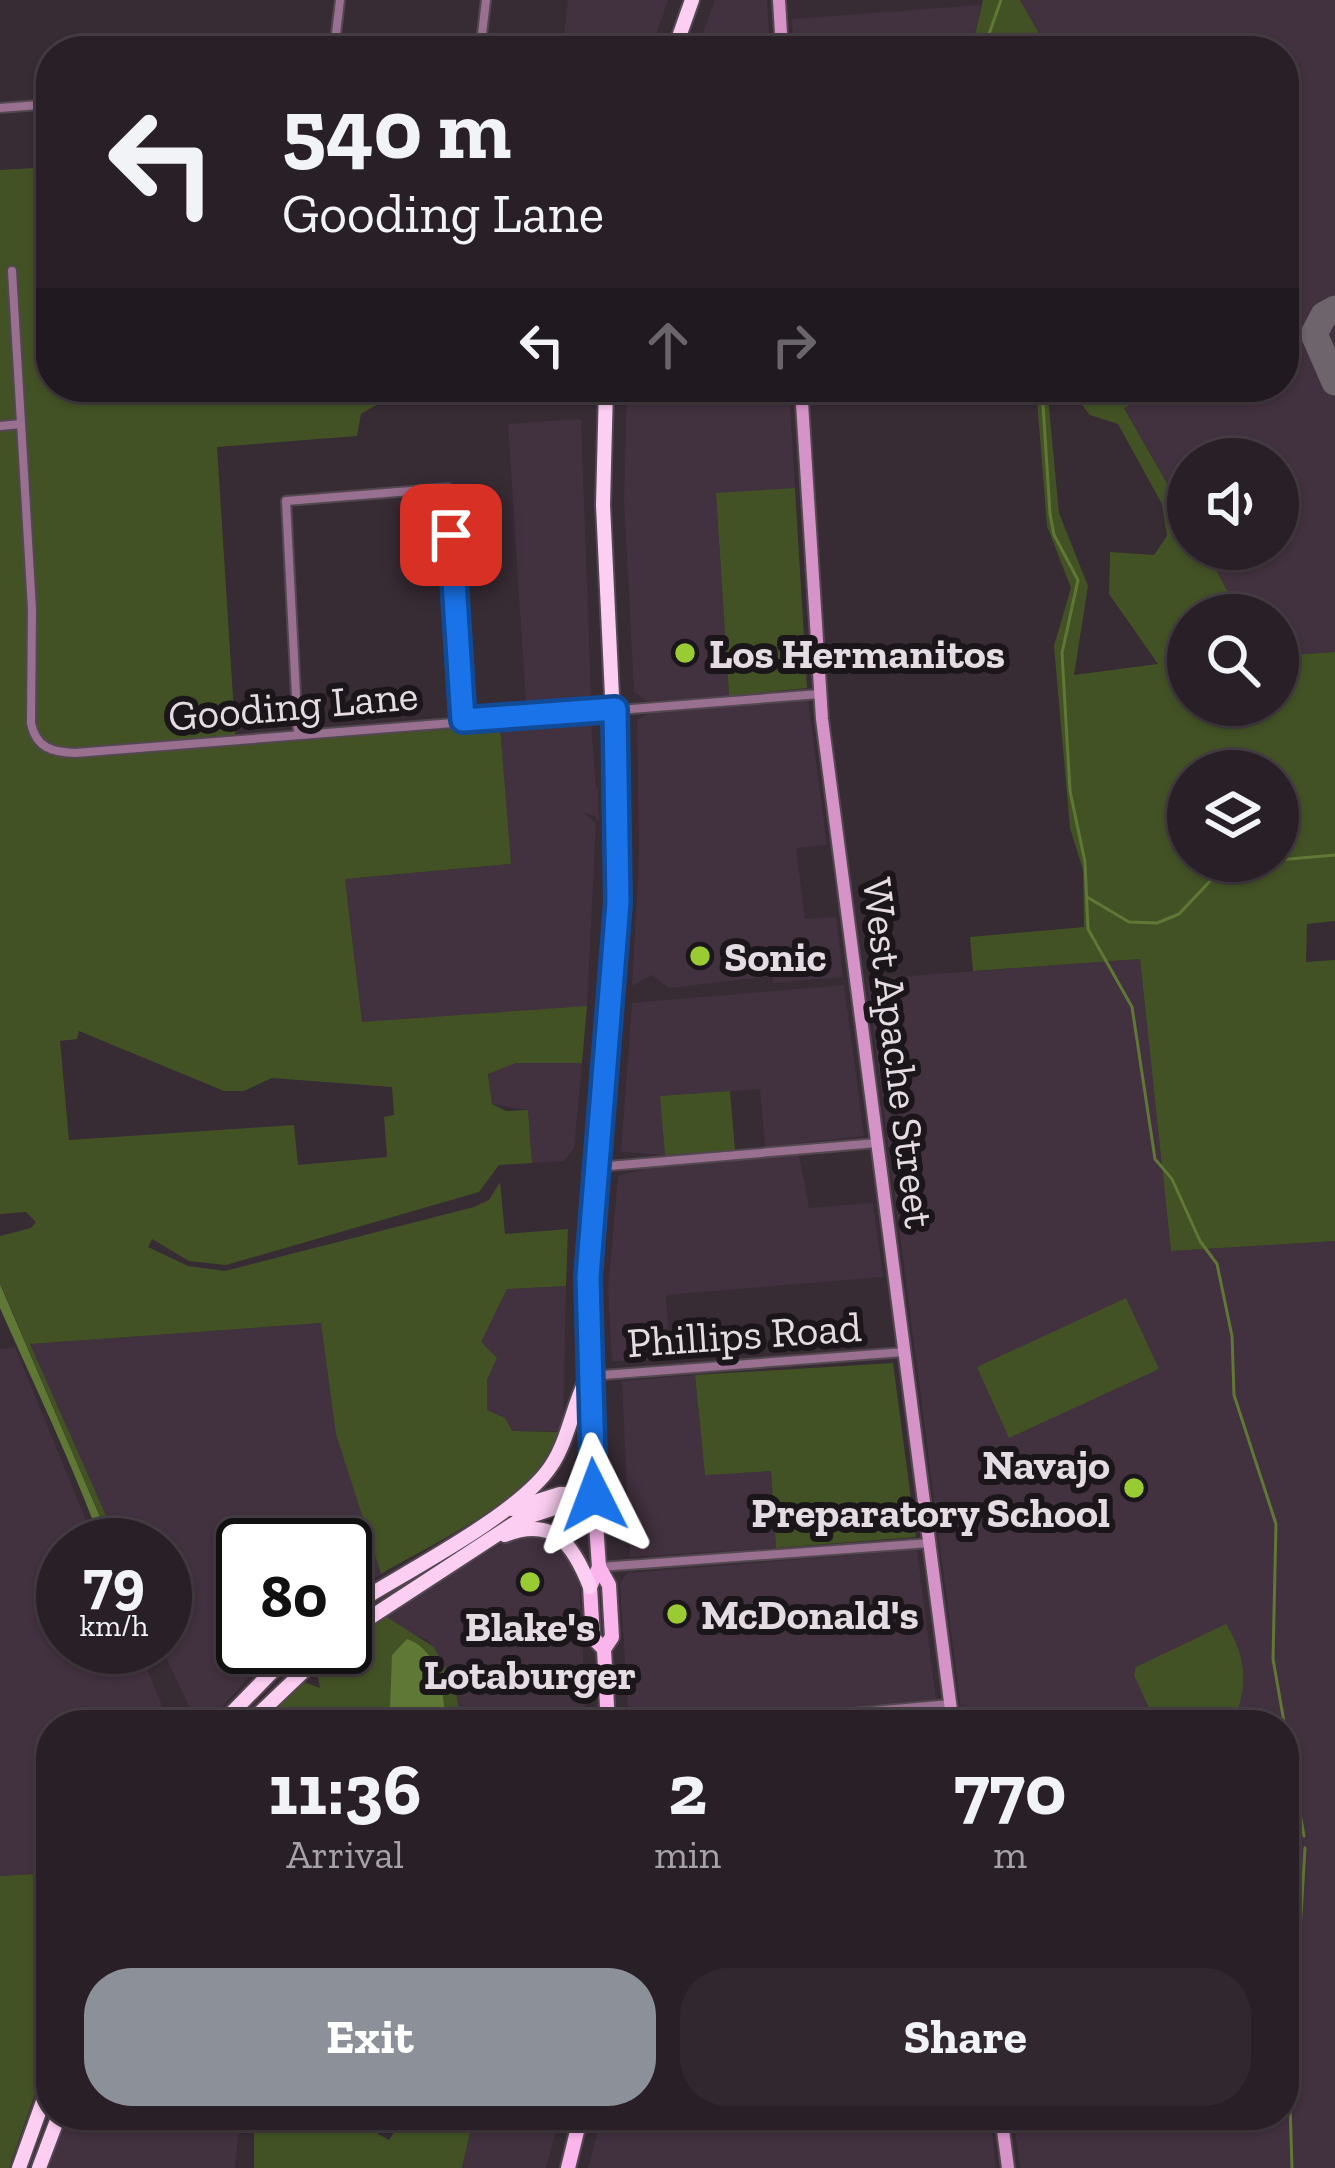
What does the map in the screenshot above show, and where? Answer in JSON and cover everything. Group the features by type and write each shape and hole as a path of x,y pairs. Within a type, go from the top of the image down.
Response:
{"highway":[{"path":"679,36 692,0"},
{"path":"594,1495 589,1376 595,1168 618,903 615,709 603,505 606,402"},
{"path":"372,1593 544,1476 561,1451 570,1411 589,1376"},
{"path":"473,1528 549,1496 594,1495"},
{"path":"372,1616 521,1520 594,1495"},
{"path":"478,1546 529,1528 550,1529 571,1545 590,1587"},
{"path":"235,1710 270,1674"},
{"path":"263,1710 301,1674"},
{"path":"19,2168 36,2121"},
{"path":"39,2168 53,2130"}],"main road":[{"path":"778,0 781,36"},
{"name":"West Apache Street","path":"805,402 820,694 951,1710"},
{"path":"594,1495 598,1567 590,1587 593,1638 604,1649"},
{"path":"598,1567 609,1585 612,1637 604,1649 607,1710"},
{"path":"568,2168 577,2130"},
{"path":"1003,2130 1008,2168"}],"street":[{"path":"336,36 340,0"},
{"path":"482,36 486,0"},
{"path":"0,108 36,105"},
{"path":"0,426 21,424 12,271"},
{"name":"Gooding Lane","path":"21,424 32,723 48,750 76,753 820,694"},
{"path":"298,734 286,501 448,488 463,720"},
{"path":"595,1168 877,1143"},
{"name":"Phillips Road","path":"589,1376 904,1352"},
{"path":"598,1567 930,1543"},
{"path":"884,1710 950,1704"}],"shaded area":[{"path":"568,0 668,0 655,36 564,36"},
{"path":"715,0 767,0 769,36 702,36"},
{"path":"983,0 1020,0 1040,36 975,36"},
{"path":"1020,0 1335,0 1335,652 1299,655 1299,594 1229,594 1216,570 1299,570 1299,438 1167,438 1167,483 1124,407 1133,402 1299,402 1299,36 1040,36"},
{"path":"981,5 974,36 793,36 792,19"},
{"path":"36,168 36,402 378,402 361,414 357,436 217,447 236,744 500,726 511,864 345,879 362,1022 587,1006 582,1063 516,1063 488,1074 492,1104 506,1111 528,1110 532,1163 499,1165 479,1192 226,1265 189,1261 152,1239 148,1247 188,1266 225,1271 474,1207 489,1200 500,1182 505,1234 568,1229 566,1286 507,1289 481,1342 497,1358 487,1380 487,1410 505,1418 512,1431 558,1432 552,1453 514,1494 381,1574 372,1546 372,1518 363,1518 336,1434 321,1323 30,1344 107,1518 100,1518 0,1283 0,1236 31,1228 36,1222 26,1212 0,1214 0,170","holes":["79,1031 224,1091 244,1091 272,1078 392,1087 394,1115 384,1117 387,1157 298,1165 294,1125 69,1140 60,1041 77,1039"]},
{"path":"627,402 790,402 795,488 716,494 729,696 647,701 634,692 624,500"},
{"path":"1037,402 1048,402 1059,513 1088,586 1074,675 1158,664 1109,594 1110,552 1154,555 1167,536 1167,570 1216,570 1229,594 1167,594 1167,726 1299,726 1299,655 1335,652 1335,921 1307,924 1306,962 1335,960 1335,1241 1171,1251 1140,959 973,971 970,937 1084,927 1083,870 1070,828 1054,646 1071,588 1047,526"},
{"path":"1080,402 1134,402 1124,408 1167,483 1167,536 1162,504 1118,424 1090,415"},
{"path":"581,419 591,694 585,700 526,704 508,424"},
{"path":"795,488 807,688 729,696 716,493"},
{"path":"808,700 827,845 796,848 805,919 836,917 843,977 773,983 772,976 669,988 652,975 632,986 639,856 637,720 650,713"},
{"path":"572,719 591,723 598,786 599,823 595,816 584,813 596,824 587,1006 362,1023 345,879 510,864 500,726"},
{"name":"Navajo Preparatory School","path":"1140,959 1171,1251 1335,1241 1335,2168 1020,2168 1015,2130 1299,2130 1299,1710 961,1710 867,979"},
{"path":"844,985 864,1136 765,1147 760,1089 661,1096 665,1155 621,1152 632,1003"},
{"path":"563,1059 582,1063 574,1149 563,1161 532,1163 528,1110 492,1104 488,1074 516,1063"},
{"path":"730,1091 735,1150 665,1155 660,1096"},
{"path":"799,1155 809,1208 873,1203 883,1277 666,1295 671,1360 612,1361 608,1290 618,1176 653,1167"},
{"path":"0,1284 100,1518 91,1518 0,1308"},
{"path":"566,1286 563,1431 511,1431 487,1410 487,1380 497,1358 480,1342 507,1289"},
{"path":"1126,1298 1159,1369 1009,1438 977,1367"},
{"path":"321,1323 337,1434 363,1518 216,1518 216,1674 251,1674 219,1710 191,1710 174,1674 192,1674 192,1518 107,1518 29,1344"},
{"path":"15,1347 85,1518 36,1518 36,1674 149,1674 164,1710 36,1710 36,1874 0,1876 0,1349"},
{"path":"893,1363 916,1537 776,1548 771,1471 705,1475 695,1375"},
{"path":"695,1375 705,1474 771,1471 776,1548 630,1557 622,1381"},
{"path":"548,1533 578,1565 586,1710 459,1710 455,1687 428,1640 396,1627 383,1614 519,1534"},
{"path":"372,1545 381,1574 372,1580"},
{"path":"917,1550 936,1699 817,1710 628,1710 620,1584 627,1573"},
{"path":"385,1616 434,1647 455,1687 459,1710 444,1710 437,1669 393,1663 391,1700 398,1710 273,1710 301,1681 320,1688 317,1674 372,1674 372,1626"},
{"path":"1226,1624 1243,1674 1241,1699 1237,1710 1150,1710 1134,1675 1136,1667"},
{"path":"407,1639 427,1653 441,1687 444,1710 390,1709 392,1655"},
{"path":"36,1874 36,2092 9,2168 0,2168 0,1876"},
{"path":"60,2130 239,2130 235,2168 46,2168"},
{"path":"254,2130 379,2130 389,2140 396,2130 471,2130 462,2168 254,2168"},
{"path":"471,2130 556,2130 546,2168 462,2168"},
{"path":"598,2130 992,2130 996,2168 588,2168"}],"waterway":[{"path":"988,36 1001,0"},
{"path":"1043,402 1054,535 1078,580 1062,653 1070,791 1085,862 1088,929 1132,1007 1155,1159 1172,1179 1200,1241 1217,1264 1232,1336 1234,1395 1276,1524 1273,1659 1282,1710"},
{"path":"1299,858 1335,855"},
{"path":"1087,897 1129,922 1157,923 1179,914 1209,882"},
{"path":"1299,1807 1304,1836"},
{"path":"1299,1934 1305,1848"},
{"path":"1291,2130 1292,2168"}],"taxiway":[{"path":"1335,309 1324,315 1314,334 1335,382"}],"place":[{"name":"Los Hermanitos","path":"685,653"},
{"name":"Sonic","path":"700,956"},
{"name":"Navajo Preparatory School","path":"1134,1488"},
{"name":"Blake's Lotaburger","path":"530,1582"},
{"name":"McDonald's","path":"677,1614"}],"route":[{"path":"451,535 463,720 615,709 618,903 588,1277 594,1495"}]}
